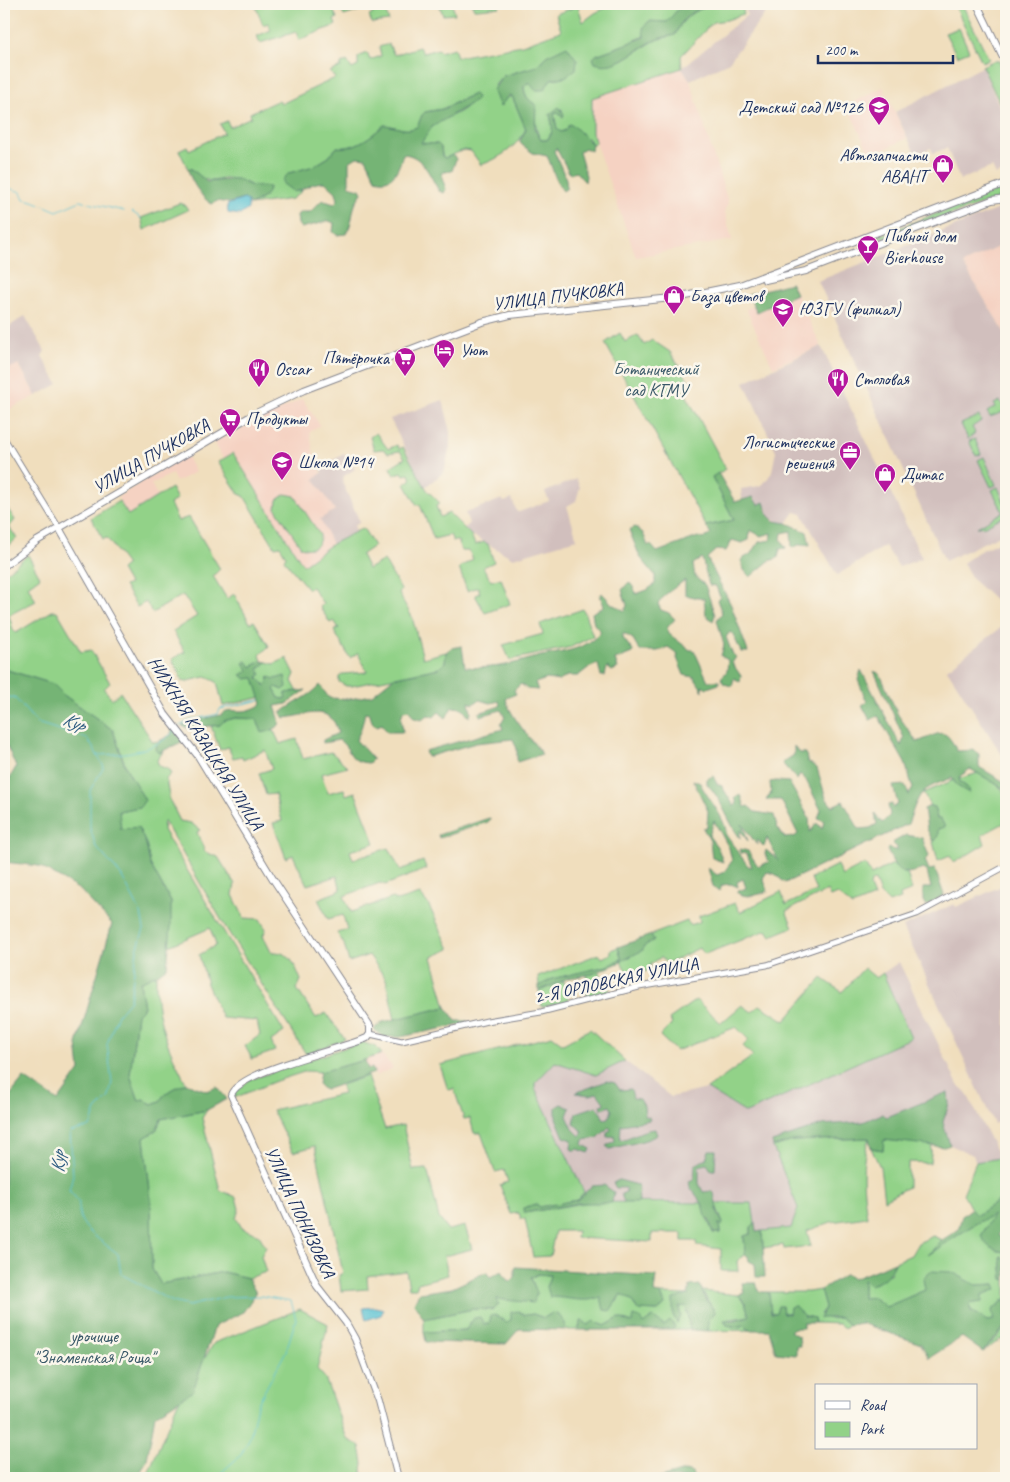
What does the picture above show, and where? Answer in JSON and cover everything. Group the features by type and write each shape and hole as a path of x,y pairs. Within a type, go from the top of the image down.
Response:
{"main road":[{"path":"977,4 1006,64"},
{"name":"УЛИЦА ПУЧКОВКА","path":"749,283 1006,184"},
{"name":"УЛИЦА ПУЧКОВКА","path":"4,566 37,541 189,451 281,400 449,333 510,315 676,298 806,272 992,200 1006,198"},
{"path":"871,236 874,246"},
{"name":"НИЖНЯЯ КАЗАЦКАЯ УЛИЦА","path":"59,528 166,714 198,756 273,879 366,1018 370,1026 370,1034"},
{"name":"УЛИЦА ПОНИЗОВКА","path":"370,1034 363,1039 261,1073 235,1087 231,1095 317,1286 346,1323 355,1339 378,1401 398,1478"}],"street":[{"name":"НИЖНЯЯ КАЗАЦКАЯ УЛИЦА","path":"4,438 59,528"},
{"name":"2-Я ОРЛОВСКАЯ УЛИЦА","path":"370,1034 402,1041 486,1021 541,1012 639,987 782,960 917,914 1006,866"}],"shaded area":[{"path":"745,4 785,4 767,11 729,62 690,80 682,68 747,15"},
{"path":"982,67 1006,121 1006,170 996,175 992,167 960,180 947,148 933,153 931,148 916,155 895,112"},
{"path":"682,68 690,80 728,202 725,212 732,240 636,257 592,133 592,98"},
{"name":"Детский сад №126","path":"883,87 907,138 871,156 847,106"},
{"path":"1001,208 1006,218 1006,243 963,264 1006,335 1006,532 945,561 818,281"},
{"path":"1006,243 1006,335 963,264"},
{"name":"ЮЗГУ (филиал)","path":"794,289 821,346 773,367 746,309"},
{"path":"25,316 45,351 42,356 58,384 36,396 19,364 4,371 4,330"},
{"path":"821,346 922,558 899,567 885,546 837,575 802,514 795,512 787,523 779,523 768,515 767,507 759,505 753,497 742,499 741,489 760,486 768,478 772,471 776,451 744,382"},
{"path":"18,363 36,396 4,412 4,371"},
{"name":"Школа №14","path":"302,399 320,425 310,432 313,451 335,510 321,519 332,544 303,565 234,453 223,458 214,442"},
{"path":"443,400 450,428 450,447 444,472 425,487 390,419"},
{"path":"344,454 355,469 344,476 342,482 360,522 354,526 356,531 332,544 320,519 335,510 314,479 322,473 320,467"},
{"path":"186,455 195,472 176,482 172,474 151,484 158,497 127,515 118,497"},
{"path":"576,479 580,487 576,501 567,506 577,539 513,558 466,532 465,528 469,523 465,513 502,499 504,502 512,499 517,512 519,512 549,501 545,492"},
{"path":"1006,538 1006,610 973,580 963,563 978,552"},
{"path":"1006,624 1006,761 947,669"},
{"path":"1006,884 1006,1118 994,1124 903,927 954,904 956,907"},
{"path":"899,962 958,1085 966,1092 1000,1159 976,1162 973,1155 950,1145 943,1122 949,1104 947,1092 887,1117 882,1114 863,1122 822,1125 772,1142 798,1208 791,1228 756,1232 752,1203 589,1202 535,1088 535,1083 555,1062 596,1075 625,1061 671,1097 707,1089 746,1112 910,1038 883,973"},
{"path":"376,1047 393,1068 376,1076 372,1068 368,1069 362,1053"}],"green space":[{"path":"262,4 357,4 359,11 344,16 340,7 333,10 337,18 334,20 336,25 299,40 296,32 260,43 257,36 271,30 268,23 263,25 256,7"},
{"path":"372,4 383,4 389,21 372,23 369,16 373,14 370,7 373,6"},
{"path":"439,4 452,4 455,14 443,15"},
{"path":"472,4 501,5 499,7 474,9"},
{"path":"614,4 689,4 648,34 596,55 593,58 622,60 656,40 675,35 687,17 703,8 722,4 744,4 743,14 727,20 713,22 681,56 682,68 592,98 592,133 596,143 592,144 589,139 566,130 560,132 557,129 554,114 558,113 563,117 562,109 550,114 553,130 547,140 541,140 536,129 533,108 525,93 524,86 529,82 565,77 546,56 537,66 503,76 494,86 504,99 512,96 526,129 507,152 481,165 471,151 464,150 445,158 442,155 441,147 421,143 432,127 462,110 471,101 474,94 442,109 425,112 418,127 405,129 384,125 368,138 356,144 337,147 329,157 314,166 289,173 294,192 303,190 292,199 250,205 266,196 239,180 232,178 211,181 199,176 192,169 188,169 179,150 187,146 189,150 224,133 220,124 227,121 230,127 251,117 250,113 279,100 281,104 335,78 330,72 341,67 341,64 347,61 352,69 358,66 358,57 367,53 370,60 381,56 379,47 389,44 394,55 419,47 423,53 438,49 440,52 454,48 457,57 522,45 561,31 556,14 578,6 583,22 595,13"},
{"path":"689,4 717,4 691,14 683,21 675,35 658,39 611,64 595,63 593,58 596,55 644,37 643,28 649,21 667,22 678,9"},
{"path":"954,4 962,4 989,59 982,62"},
{"path":"959,28 969,51 957,56 945,33"},
{"path":"567,46 577,60 576,69 565,77 551,79 544,90 535,90 529,82 524,86 527,97 536,105 535,130 541,140 547,140 550,137 552,128 550,114 559,107 564,114 563,117 558,113 554,114 557,129 561,132 566,130 569,124 575,127 592,144 591,151 585,148 579,152 586,176 585,182 576,172 570,174 556,148 554,151 566,179 567,188 563,191 547,156 533,153 522,145 520,141 526,129 512,96 508,96 500,107 493,90 503,76 537,66 546,56"},
{"path":"993,61 999,61 1006,76 1006,116 982,66"},
{"path":"474,94 477,97 475,101 432,127 421,143 438,144 441,147 442,156 445,158 453,155 456,159 452,171 443,172 442,177 446,189 444,193 439,191 421,162 410,155 403,154 395,174 382,180 376,179 366,158 357,157 349,162 349,184 360,189 362,193 355,204 351,223 346,234 337,235 333,232 334,223 329,221 301,228 298,224 297,215 301,212 310,212 322,200 334,204 338,200 336,192 325,182 316,183 294,192 283,184 283,179 289,173 314,166 329,157 337,147 356,144 368,138 384,125 405,129 417,127 425,112 443,109"},
{"path":"188,169 192,169 207,182 237,179 252,186 269,187 267,193 262,198 250,205 244,199 229,203 217,201 212,204 197,189"},
{"path":"1006,187 1006,196 877,240 878,236"},
{"path":"180,203 185,205 188,210 144,230 141,218"},
{"path":"791,283 796,294 757,312 748,294"},
{"name":"Ботанический сад КГМУ","path":"620,333 625,342 638,335 644,345 652,340 670,352 689,381 682,387 726,469 712,477 734,520 706,526 605,343"},
{"path":"1000,401 1006,411 990,417 987,412 996,407 994,404"},
{"path":"979,416 981,421 972,427 975,433 968,439 961,424"},
{"path":"376,433 388,449 397,445 399,449 403,447 427,490 440,503 436,506 440,517 449,513 471,535 475,545 484,542 488,544 494,562 483,567 491,581 501,578 510,604 485,613 475,595 480,593 478,587 467,591 459,568 473,559 469,551 461,551 458,541 453,541 450,535 434,539 420,505 417,505 405,484 411,480 409,474 404,475 402,472 394,475 390,467 405,458 400,451 388,453 383,449 374,450 370,437"},
{"path":"975,439 981,454 976,456 969,441"},
{"path":"233,453 303,565 332,544 363,528 374,546 361,555 368,569 384,560 401,590 399,594 412,617 423,658 446,652 445,662 439,668 352,686 346,686 339,682 339,677 343,674 367,672 358,653 350,658 334,631 339,628 334,621 330,623 320,607 323,604 312,587 308,589 284,560 286,556 280,546 275,547 244,496 239,494 218,462"},
{"path":"984,457 996,485 991,487 978,460"},
{"path":"718,473 735,502 753,497 758,505 764,502 768,515 774,521 787,523 807,532 810,545 801,544 792,548 791,531 782,533 781,539 786,548 780,549 778,558 769,561 750,577 744,570 741,560 752,553 759,542 771,540 772,533 761,536 750,530 749,540 742,543 732,540 726,551 716,550 707,558 731,605 748,652 741,652 733,634 730,632 726,637 732,653 736,657 732,663 741,676 740,682 734,678 732,686 724,684 721,678 727,671 728,660 721,656 724,645 717,620 722,613 717,600 720,597 716,586 709,585 702,558 693,564 695,577 705,585 715,615 713,621 706,615 704,599 685,595 685,580 666,594 658,604 661,610 669,613 675,619 667,628 669,634 690,650 694,650 708,681 719,681 719,684 707,688 702,685 703,691 694,677 684,675 677,658 678,654 668,647 658,651 640,651 633,639 623,633 623,638 633,651 615,660 618,668 612,671 607,667 605,676 601,676 598,664 588,668 578,676 567,676 559,681 547,679 535,683 538,690 527,689 521,684 514,690 516,694 506,698 511,712 542,754 517,762 517,749 513,739 476,743 427,757 425,751 503,729 501,724 505,717 501,710 480,716 479,713 500,706 499,701 491,703 479,700 473,704 469,702 471,713 469,717 462,708 452,707 446,718 439,712 434,717 428,715 422,720 414,718 409,710 403,711 401,719 403,732 387,732 382,724 377,726 373,724 369,713 365,712 361,730 356,740 373,759 369,763 354,758 339,740 323,743 323,740 338,733 335,723 330,717 317,713 285,718 281,713 312,693 320,685 329,698 350,699 372,695 393,678 439,668 445,662 446,652 451,648 462,646 465,667 481,668 511,664 575,649 584,645 601,632 594,624 592,613 604,606 600,596 602,593 612,604 625,611 627,605 622,590 629,582 636,594 647,590 655,584 655,575 640,557 629,530 635,527 643,533 648,546 650,544 657,552 698,537 703,539 711,534 706,526 734,520 712,477"},
{"path":"998,487 1006,507 1006,515 985,526 977,527 1003,512 992,490"},
{"path":"171,488 177,499 170,504 178,521 189,517 220,569 213,576 227,599 234,594 250,623 254,621 269,646 260,655 262,661 251,667 244,663 254,677 261,697 223,706 217,682 206,677 183,682 172,659 185,652 173,631 197,616 183,595 152,613 146,602 137,607 124,586 129,584 121,570 127,565 107,538 103,539 91,518 119,501 128,515"},
{"path":"285,494 295,496 320,535 319,542 315,547 301,547 276,509 277,500"},
{"path":"4,503 15,520 9,527 17,538 4,551"},
{"path":"28,555 40,577 28,586 36,601 9,615 13,630 16,633 52,611 57,611 81,652 91,650 110,683 104,689 112,699 120,692 153,742 159,741 155,749 158,753 163,752 157,760 159,766 168,769 171,774 166,779 170,801 180,821 191,823 200,830 197,832 205,852 218,857 235,884 233,895 244,918 260,919 266,929 263,936 271,952 278,952 287,956 294,964 301,980 297,989 316,1018 326,1013 345,1039 306,1054 226,928 164,821 163,830 284,1032 271,1041 275,1051 252,1059 245,1046 260,1035 257,1021 222,1018 207,984 199,955 216,945 210,928 169,946 171,902 150,864 146,844 138,827 121,830 118,811 140,807 113,730 65,696 53,684 4,669 4,574"},
{"path":"583,609 593,636 571,647 510,660 503,645 543,634 540,624"},
{"path":"287,658 295,674 292,681 298,692 293,691 285,700 279,698 274,689 276,686 269,682 266,686 258,678 258,669 267,662 274,664"},
{"path":"247,661 251,667 262,661 267,662 258,669 261,674 258,678 266,686 269,677 275,679 285,676 287,687 283,690 276,687 274,689 279,698 285,699 286,693 306,690 287,704 275,706 279,724 275,729 262,733 257,719 235,718 224,721 220,725 188,728 182,726 188,722 221,715 228,711 246,710 262,704 254,678 246,679 241,675 248,671 244,662"},
{"name":"урочище \"Знаменская Роща\"","path":"4,669 53,684 65,696 113,730 125,766 145,800 140,807 119,811 121,829 138,827 146,844 150,864 171,902 171,926 167,967 140,982 144,1007 137,1014 130,1075 139,1101 143,1099 152,1104 160,1101 168,1092 186,1083 207,1091 217,1087 227,1099 207,1110 161,1119 156,1131 144,1138 151,1200 152,1269 161,1284 223,1272 248,1278 256,1293 243,1312 215,1326 193,1391 155,1415 147,1459 138,1478 4,1478 4,1103 24,1078 58,1101 80,1070 77,1044 112,924 80,890 39,866 4,862 4,788 16,767 7,746 4,745"},
{"path":"861,670 901,746 904,738 874,671 880,674 898,715 917,742 936,734 945,734 957,751 973,750 979,754 979,767 1006,783 1006,792 1003,788 970,769 959,777 960,782 968,788 969,793 957,786 952,778 927,789 918,798 908,824 785,883 775,874 767,872 763,878 768,891 748,896 740,894 736,892 746,888 743,879 737,882 738,887 731,884 722,885 719,891 713,886 708,868 717,875 724,872 732,861 729,848 714,821 709,836 718,848 723,862 712,858 710,841 703,828 707,827 708,811 693,780 700,783 724,823 726,835 748,866 752,867 747,854 741,853 740,849 748,851 758,866 769,862 765,854 766,850 778,860 767,838 764,847 757,839 757,845 742,824 748,841 740,830 740,838 717,796 707,784 707,779 713,776 734,806 737,804 735,798 741,795 745,807 748,806 755,812 774,815 777,827 785,838 794,837 798,834 781,800 766,800 771,793 770,782 789,782 809,818 810,832 817,823 822,829 824,821 818,818 821,810 806,780 800,774 797,780 782,763 794,755 794,746 800,753 806,753 807,761 817,768 826,798 832,806 843,801 859,829 870,828 877,824 875,814 882,823 890,815 888,805 892,804 893,808 898,804 893,786 905,785 909,795 913,788 905,763 878,716 870,720 862,705 867,702 858,680"},
{"path":"235,718 257,719 259,726 267,732 273,729 280,744 297,739 303,759 331,752 348,767 321,774 328,793 344,789 346,795 355,792 375,843 350,851 353,859 389,848 400,870 423,861 427,869 385,885 380,883 344,896 351,912 393,898 397,901 420,894 428,904 450,949 432,957 446,1007 395,1020 386,979 369,955 349,962 344,944 337,933 347,930 343,915 328,919 318,899 341,890 337,876 307,885 293,855 286,858 273,823 282,821 275,794 266,795 259,773 272,769 265,750 243,760 242,756 233,758 228,747 220,750 211,726 220,725 224,721"},
{"path":"172,726 184,741 158,753 155,749 159,741 171,735"},
{"path":"978,773 995,783 1003,791 1006,802 1006,822 982,835 985,844 954,863 950,856 938,861 933,842 936,840 938,829 940,828 934,807 930,806 923,793 954,780 957,786 968,788 959,779"},
{"path":"930,806 934,807 937,819 941,819 945,827 938,829 938,836 933,842 927,829 924,809"},
{"path":"489,818 491,819 488,822 439,838 438,835"},
{"path":"906,835 922,838 929,856 925,860 929,870 935,869 944,895 926,906 923,901 923,888 931,888 927,871 923,869 909,873 900,871 896,868 887,850 890,848 897,851 897,847 892,843"},
{"path":"865,864 871,875 893,864 902,873 907,873 912,890 900,895 901,899 889,903 880,894 875,880 871,882 870,887 874,897 852,906 837,894 830,897 827,891 786,911 793,927 771,936 767,930 705,954 699,948 667,964 661,957 650,965 651,969 641,973 636,970 627,972 620,960 607,966 552,979 539,986 538,977 599,954 602,958 611,954 611,950 618,947 622,961 653,940 651,935 687,921 690,925 700,922 699,916 735,903 740,912 781,892 786,905 816,891 811,878 837,865 842,876"},
{"path":"651,935 654,940 643,947 643,950 622,961 618,947"},
{"path":"620,959 621,962 593,974 569,978 539,991 539,986 552,979 607,966"},
{"path":"864,968 876,978 883,973 911,1038 746,1113 707,1089 753,1056 743,1046 749,1040 736,1027 676,1051 660,1036 672,1024 669,1019 696,1000 721,1023 742,1005 752,1012 760,1005 785,1021 822,978 842,992"},
{"path":"599,971 610,991 588,997 583,981 587,980 586,975"},
{"path":"156,973 157,1004 163,1030 167,1043 186,1083 171,1090 160,1101 152,1104 143,1099 139,1101 130,1075 137,1014 144,1007 140,982"},
{"path":"564,981 569,1001 542,1007 539,991"},
{"path":"446,1007 456,1021 468,1021 465,1024 400,1037 383,1037 374,1029 383,1022"},
{"path":"590,1029 625,1061 596,1075 555,1062 535,1083 535,1088 584,1192 577,1200 540,1207 536,1204 525,1213 589,1202 702,1203 713,1233 720,1233 719,1222 723,1223 715,1203 752,1203 755,1223 751,1227 751,1234 744,1236 745,1255 737,1261 738,1271 721,1271 721,1249 697,1246 696,1241 682,1241 682,1233 652,1233 652,1242 576,1238 577,1231 555,1231 550,1256 533,1257 525,1219 521,1219 519,1213 511,1214 500,1185 508,1182 504,1170 495,1172 481,1133 474,1133 470,1118 464,1119 454,1089 448,1090 440,1065 552,1036 563,1044"},
{"path":"362,1042 376,1047 382,1054 337,1069 320,1072 307,1071 234,1098 234,1093 249,1080"},
{"path":"365,1060 368,1069 372,1068 374,1073 324,1090 318,1084 320,1072"},
{"path":"367,1076 385,1129 403,1125 413,1170 427,1169 439,1218 448,1230 465,1226 472,1249 444,1256 448,1275 418,1283 416,1288 409,1288 406,1271 367,1276 368,1289 341,1291 339,1275 343,1273 315,1146 293,1152 272,1110 343,1094 341,1085"},
{"path":"607,1081 615,1083 620,1090 631,1089 633,1098 640,1099 644,1106 645,1116 649,1117 650,1120 621,1125 620,1140 655,1129 657,1135 640,1142 610,1149 606,1146 615,1141 614,1136 607,1137 607,1132 611,1130 609,1127 598,1138 584,1140 583,1145 591,1149 589,1153 578,1149 575,1151 571,1149 572,1140 564,1137 556,1118 556,1107 561,1104 570,1108 567,1116 573,1129 580,1136 583,1132 574,1124 576,1113 597,1106 604,1119 609,1118 612,1110 610,1106 602,1109 601,1105 605,1104 597,1093 590,1095 575,1093"},
{"path":"948,1092 949,1104 943,1122 950,1145 944,1147 884,1140 883,1150 871,1148 869,1138 793,1141 773,1147 772,1142 822,1125 863,1122 882,1114 887,1117"},
{"path":"207,1110 202,1118 220,1190 236,1197 239,1209 236,1218 242,1228 259,1235 266,1247 261,1256 266,1272 248,1278 223,1272 161,1284 152,1269 151,1200 144,1138 156,1131 161,1119"},
{"path":"869,1138 863,1167 867,1217 831,1222 807,1231 811,1246 784,1249 783,1245 763,1248 762,1231 791,1228 798,1208 773,1147 793,1141"},
{"path":"883,1140 932,1144 930,1163 908,1162 908,1187 884,1200 880,1167 871,1148 883,1150"},
{"path":"709,1150 716,1150 715,1170 711,1170 707,1164 699,1166 699,1183 703,1192 712,1191 714,1193 718,1214 723,1223 722,1226 719,1223 720,1233 713,1233 709,1220 705,1216 702,1203 690,1187 689,1181 694,1179 695,1165 706,1159"},
{"path":"1006,1157 1006,1191 998,1201 977,1215 971,1209 963,1194 976,1162"},
{"path":"619,1180 638,1185 639,1203 624,1203 621,1194 626,1192 625,1188 616,1188 613,1183"},
{"path":"604,1185 614,1192 612,1203 579,1203 525,1213 523,1208 536,1204 540,1207 577,1200 592,1186"},
{"path":"1006,1191 1006,1226 998,1235 1001,1237 1006,1236 1006,1252 991,1248 981,1236 993,1215 975,1224 928,1255 942,1240 958,1230 962,1216 971,1209 977,1215 998,1201"},
{"path":"994,1214 981,1236 997,1251 1006,1252 1006,1261 1001,1257 1003,1279 1006,1280 1006,1299 1002,1301 994,1320 987,1321 971,1311 969,1303 996,1289 995,1284 925,1290 886,1307 873,1297 863,1299 863,1279 890,1274 895,1262 911,1255 918,1243 933,1236 942,1240 929,1254"},
{"path":"755,1223 756,1232 762,1231 765,1277 756,1277 755,1264 749,1261 748,1256 745,1255 744,1236 751,1234 751,1227"},
{"path":"1001,1256 1006,1261 1006,1280 1003,1279"},
{"path":"895,1262 888,1274 879,1282 870,1285 863,1280 863,1298 873,1297 886,1307 925,1290 923,1279 931,1271 952,1272 976,1285 995,1284 997,1289 982,1295 982,1302 969,1304 971,1311 987,1321 994,1320 992,1310 1006,1299 1005,1320 1002,1330 983,1352 962,1337 929,1358 921,1344 861,1323 849,1325 841,1318 819,1318 825,1308 820,1290 846,1274 853,1279"},
{"path":"515,1267 656,1276 654,1293 661,1294 665,1305 658,1311 638,1310 631,1300 621,1294 610,1311 604,1310 601,1297 582,1300 550,1297 547,1287 550,1275 538,1274 531,1278 537,1293 533,1303 496,1299 499,1305 492,1310 473,1309 424,1319 414,1303 419,1293 452,1288 486,1272 490,1277 502,1271 507,1280 511,1281 515,1277"},
{"path":"538,1274 550,1275 550,1297 601,1296 617,1302 621,1293 631,1300 638,1310 658,1311 665,1305 661,1294 689,1295 684,1298 673,1315 677,1322 679,1307 686,1305 690,1330 672,1330 675,1326 643,1324 635,1316 632,1323 619,1318 605,1326 600,1323 588,1325 582,1320 578,1330 565,1330 565,1323 552,1313 544,1318 533,1314 506,1322 500,1320 489,1324 470,1323 466,1330 424,1332 424,1319 473,1309 492,1310 495,1299 509,1300 537,1293 531,1278"},
{"path":"742,1283 756,1283 760,1292 769,1292 771,1313 776,1313 778,1306 782,1306 783,1313 789,1314 790,1307 794,1305 804,1316 814,1318 815,1323 803,1323 803,1328 794,1328 790,1331 799,1337 800,1346 796,1346 796,1355 776,1353 769,1330 751,1330 745,1325 737,1327 727,1325 724,1320 734,1320 749,1316 745,1302 738,1295 744,1293"},
{"path":"700,1285 704,1296 715,1312 709,1320 708,1331 690,1330 686,1306 679,1307 681,1317 677,1323 673,1315 673,1299 688,1295 690,1286"},
{"path":"820,1290 825,1308 820,1314 830,1319 841,1318 849,1325 844,1328 839,1324 815,1323 814,1318 804,1316 799,1312 783,1313 782,1306 776,1313 770,1312 769,1292 808,1292"},
{"path":"702,1291 738,1295 745,1302 749,1316 725,1320 727,1325 737,1327 745,1325 751,1330 708,1331 709,1320 715,1312"},
{"path":"300,1309 328,1324 317,1369 325,1378 347,1439 360,1446 363,1463 361,1478 146,1478 177,1404 214,1343"},
{"path":"518,1311 525,1315 533,1314 544,1318 552,1313 558,1314 565,1323 565,1330 519,1329 506,1344 426,1342 424,1332 466,1330 474,1318 480,1317 484,1324 489,1324 491,1316 495,1315 506,1322 511,1320 511,1312"},
{"path":"634,1316 640,1318 643,1324 653,1317 664,1326 670,1321 675,1326 672,1330 578,1330 582,1320 588,1325 594,1321 605,1326 619,1318 632,1323"},
{"path":"1006,1325 1006,1347 1001,1339 983,1352 999,1336"},
{"path":"685,1471 692,1473 694,1478 660,1478"}],"water":[{"path":"244,199 248,201 248,209 240,215 228,213 227,205"},
{"path":"375,1307 384,1309 381,1315 366,1320 363,1308"}],"waterway":[{"path":"4,191 12,189 21,192 24,199 57,211 80,201 124,211"},
{"path":"132,212 141,218"},
{"name":"Кур","path":"4,698 14,697 37,723 88,739 104,767 90,790 90,828 96,847 121,875 141,913 144,929 137,950 130,1000 118,1014 107,1044 112,1082 109,1097 96,1110 90,1127 70,1132 73,1175 69,1190 79,1202 81,1219 90,1232 118,1254 121,1274 173,1302 189,1306 226,1297 261,1296 291,1301 296,1319 286,1351 257,1405 250,1437 241,1455 215,1478"},
{"path":"179,726 191,720 218,714 220,709 260,700"},
{"path":"98,755 139,751 158,743 174,731"}],"place":[{"name":"Детский сад №126","path":"879,126"},
{"name":"Автозапчасти АВАНТ","path":"943,184"},
{"name":"Пивной дом Bierhouse","path":"868,265"},
{"name":"База цветов","path":"674,315"},
{"name":"ЮЗГУ (филиал)","path":"783,328"},
{"name":"Уют","path":"444,369"},
{"name":"Пятёрочка","path":"405,377"},
{"name":"Oscar","path":"259,388"},
{"name":"Столовая","path":"838,398"},
{"name":"Продукты","path":"230,438"},
{"name":"Логистические решения","path":"850,471"},
{"name":"Школа №14","path":"282,481"},
{"name":"Дитас","path":"885,493"}]}
